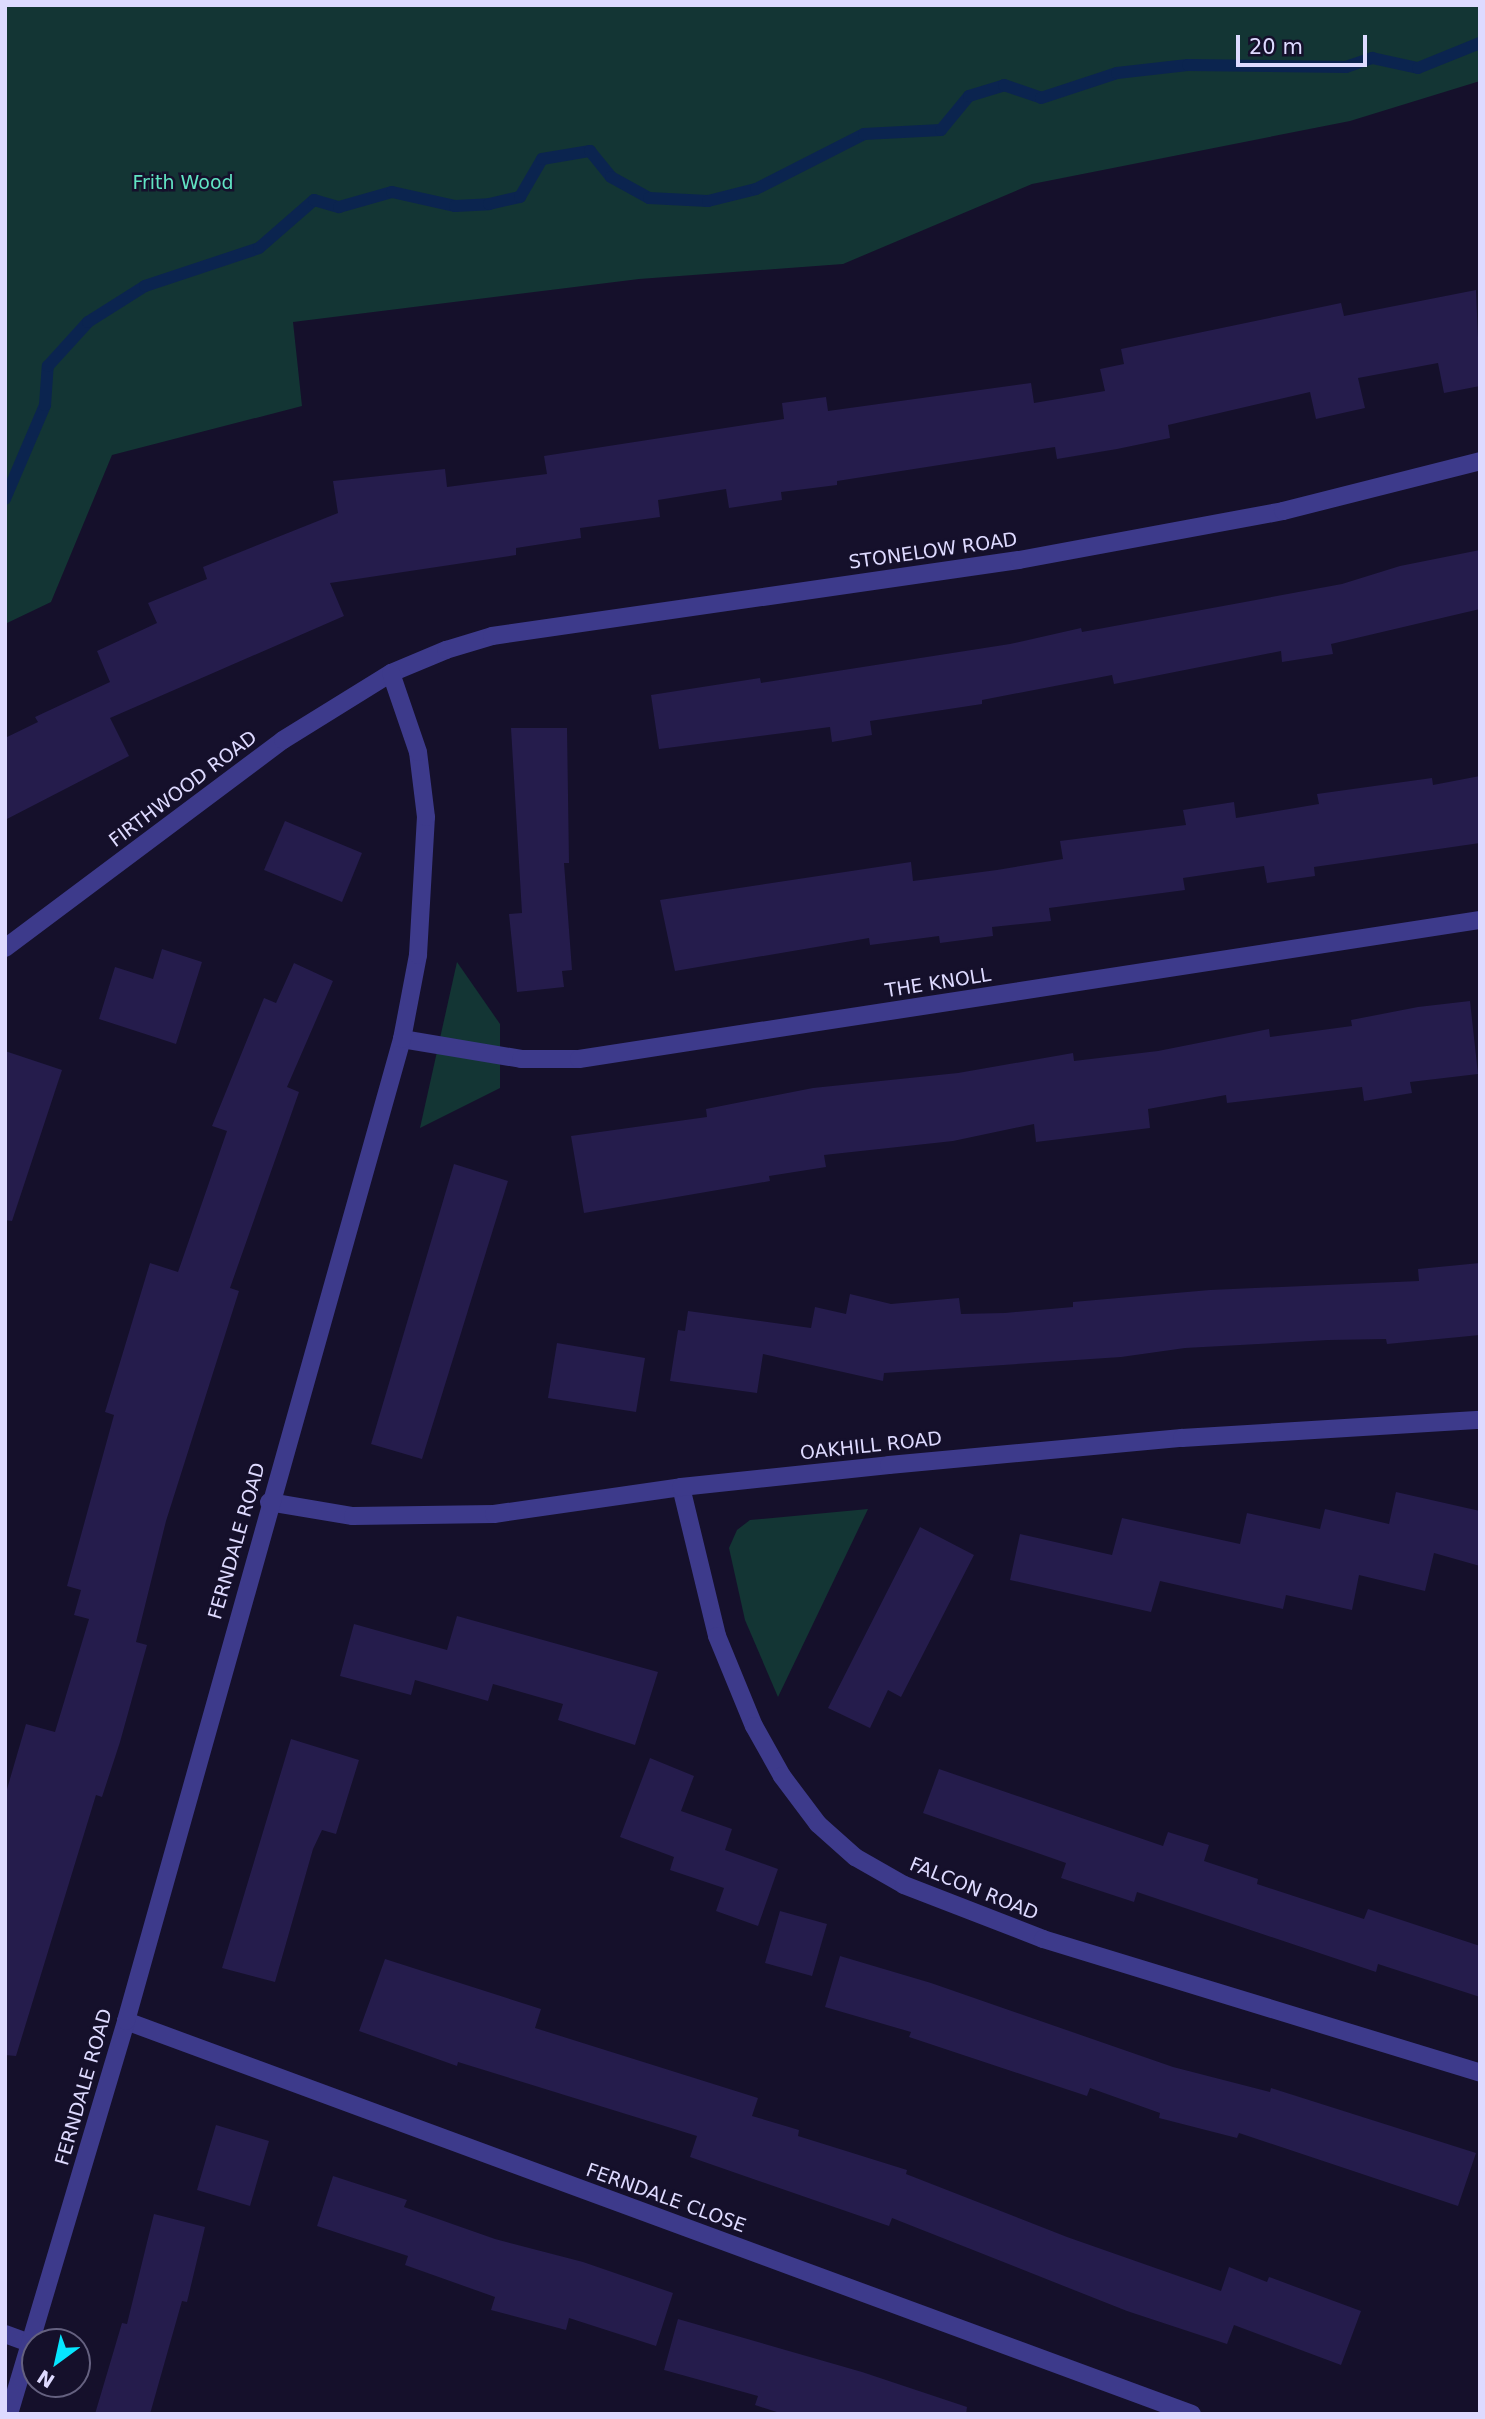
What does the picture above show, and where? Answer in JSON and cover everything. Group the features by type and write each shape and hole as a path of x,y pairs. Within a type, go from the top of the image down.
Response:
{"street":[{"name":"STONELOW ROAD","path":"391,673 492,636 1019,560 1283,511 1480,461"},
{"name":"FIRTHWOOD ROAD","path":"5,948 283,740 391,673"},
{"name":"FERNDALE ROAD","path":"37,2328 126,2021 269,1502 402,1039 418,955 426,817 418,752 391,673"},
{"name":"THE KNOLL","path":"402,1039 521,1059 579,1059 1480,920"},
{"name":"OAKHILL ROAD","path":"269,1502 353,1516 426,1518 494,1514 681,1487 1182,1438 1480,1420"},
{"name":"FALCON ROAD","path":"681,1487 717,1636 754,1726 804,1805 855,1857 904,1885 1029,1934 1480,2073"},
{"name":"FERNDALE CLOSE","path":"126,2021 1192,2414"},
{"name":"FERNDALE ROAD","path":"9,2414 21,2377"}],"green space":[{"name":"Frith Wood","path":"5,5 1480,5 1480,81 1350,121 1032,184 843,264 639,279 293,322 302,406 112,455 51,602 5,624"},
{"path":"457,962 500,1024 500,1088 420,1128"},
{"path":"868,1509 778,1697 745,1620 729,1548 737,1530 750,1520"}],"building":[{"path":"1476,290 1480,386 1444,393 1438,363 1358,378 1365,408 1316,419 1310,392 1168,425 1170,438 1057,459 1055,447 837,481 837,485 781,492 782,500 729,508 726,489 658,500 660,517 580,528 581,538 516,548 516,555 330,583 344,616 110,718 129,756 5,820 5,738 38,722 35,717 110,682 97,651 157,623 148,603 207,579 203,567 338,513 333,481 445,469 447,487 547,474 544,456 784,419 782,403 826,397 828,411 1031,383 1034,403 1105,391 1100,369 1124,364 1121,349 1341,303 1344,316"},
{"path":"1480,550 1480,609 1331,644 1333,654 1282,662 1281,651 1114,684 1112,675 982,700 982,704 870,721 872,735 832,742 830,727 659,749 651,695 760,678 761,683 1010,644 1081,628 1082,632 1342,584 1400,566"},
{"path":"511,728 567,728 569,863 564,863 572,970 562,971 564,987 517,992 509,914 522,913"},
{"path":"1480,776 1480,843 1314,867 1315,876 1267,883 1264,866 1183,878 1185,890 1049,908 1051,921 992,927 993,936 940,943 939,936 870,945 869,938 675,971 660,900 911,862 913,881 997,870 1063,859 1060,841 1186,825 1183,810 1234,802 1236,818 1319,804 1317,794 1432,778 1433,785"},
{"path":"285,821 362,853 342,902 264,870"},
{"path":"162,949 202,962 176,1044 99,1019 115,967 153,979"},
{"path":"294,963 333,981 287,1087 299,1092 230,1288 239,1291 166,1521 136,1642 147,1645 120,1742 102,1797 96,1795 16,2056 5,2055 5,1796 26,1724 55,1732 89,1619 74,1615 81,1590 67,1586 114,1415 105,1412 150,1263 178,1272 227,1131 212,1126 264,998 276,1003"},
{"path":"1470,1001 1478,1074 1410,1082 1412,1093 1364,1101 1362,1087 1227,1103 1226,1095 1148,1109 1150,1128 1036,1142 1034,1124 953,1141 824,1155 826,1167 769,1176 770,1181 584,1213 571,1136 707,1117 706,1109 813,1088 958,1073 1073,1053 1074,1061 1158,1051 1269,1029 1270,1037 1352,1026 1351,1020 1418,1007"},
{"path":"5,1051 62,1070 12,1221 5,1220"},
{"path":"454,1164 508,1181 422,1459 371,1444"},
{"path":"1480,1263 1480,1335 1387,1344 1386,1339 1328,1340 1185,1348 1121,1357 884,1373 883,1381 763,1354 757,1393 670,1381 678,1330 685,1331 688,1311 811,1328 815,1307 846,1314 850,1294 891,1304 959,1298 961,1314 1005,1313 1073,1307 1073,1302 1210,1290 1419,1281 1418,1269"},
{"path":"557,1343 645,1358 636,1412 548,1398"},
{"path":"1396,1492 1480,1511 1480,1566 1434,1553 1425,1591 1359,1575 1352,1610 1286,1595 1283,1609 1160,1581 1151,1612 1010,1580 1020,1534 1112,1555 1122,1518 1240,1544 1247,1513 1320,1529 1325,1509 1389,1524"},
{"path":"920,1527 974,1555 901,1697 888,1690 870,1728 828,1708"},
{"path":"457,1616 658,1672 635,1745 558,1720 563,1704 493,1684 488,1701 415,1680 411,1695 340,1676 354,1624 447,1650"},
{"path":"291,1739 359,1760 336,1834 322,1830 313,1849 275,1982 222,1968"},
{"path":"650,1758 694,1776 681,1811 732,1829 725,1850 778,1869 758,1926 716,1911 724,1888 670,1870 674,1857 620,1837"},
{"path":"939,1769 1163,1846 1168,1832 1209,1845 1204,1861 1258,1879 1257,1884 1364,1919 1368,1909 1480,1946 1480,1997 1378,1964 1376,1972 1137,1892 1134,1902 1061,1878 1066,1863 923,1813"},
{"path":"780,1911 827,1924 812,1976 765,1963"},
{"path":"840,1956 931,1983 1173,2067 1270,2092 1271,2088 1476,2153 1458,2206 1239,2133 1237,2138 1159,2118 1160,2113 1090,2088 1087,2096 909,2037 911,2032 825,2007"},
{"path":"385,1959 541,2009 535,2028 758,2098 752,2116 799,2130 798,2136 907,2170 906,2174 1067,2237 1221,2291 1229,2267 1267,2282 1269,2277 1361,2311 1341,2365 1234,2325 1227,2344 1127,2311 892,2218 889,2226 690,2157 697,2136 458,2062 457,2066 359,2031"},
{"path":"216,2125 269,2141 250,2206 197,2190"},
{"path":"333,2176 407,2200 404,2207 495,2239 583,2262 673,2293 656,2346 569,2318 566,2330 491,2310 495,2297 405,2265 408,2256 317,2226"},
{"path":"154,2214 205,2227 187,2302 182,2301 150,2414 95,2414 122,2323 127,2324"},
{"path":"678,2319 862,2372 967,2407 966,2414 783,2414 755,2405 758,2396 664,2370"}],"waterway":[{"path":"5,499 45,405 48,366 88,322 145,286 259,248 314,200 339,207 392,192 455,206 489,204 520,197 542,159 590,151 611,177 649,198 708,201 756,189 864,134 941,130 969,96 1004,85 1041,98 1117,73 1188,65 1346,67 1372,58 1418,68 1480,43"}]}
